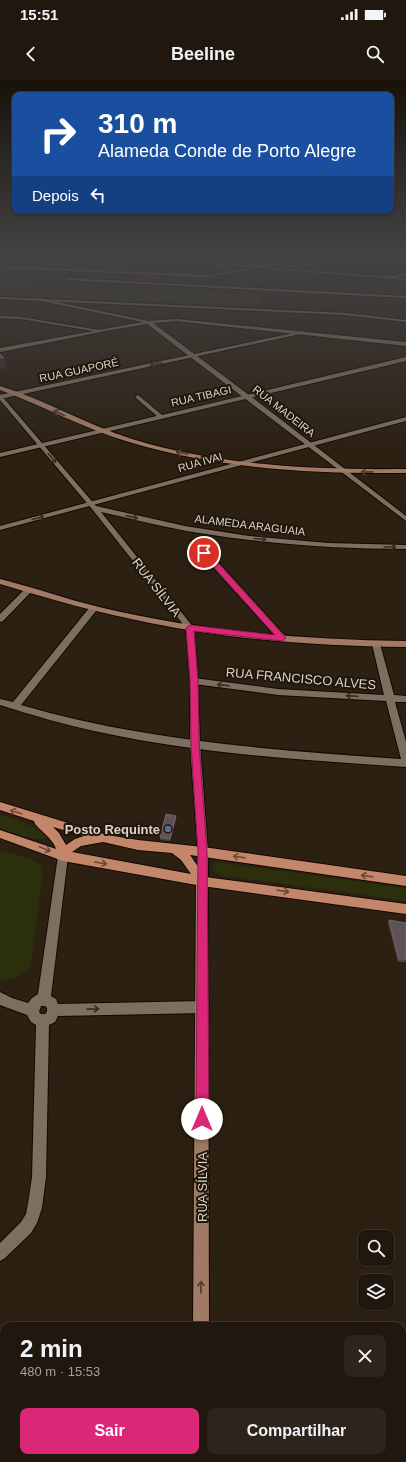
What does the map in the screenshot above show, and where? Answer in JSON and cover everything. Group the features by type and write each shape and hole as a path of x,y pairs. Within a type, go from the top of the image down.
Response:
{"main road":[{"path":"0,388 101,431 133,442 235,464 344,472 406,471"},
{"path":"0,580 93,609 190,628 282,638 376,644 406,644"},
{"path":"0,806 33,818 107,839 138,845 202,852 406,881"},
{"path":"33,818 49,828 57,836 62,845 63,856"},
{"path":"0,834 63,856 202,880 406,909"},
{"path":"63,856 68,848 78,842 107,839"},
{"path":"175,849 184,857 202,880"},
{"name":"RUA SÍLVIA","path":"201,1322 203,1006 202,880"}],"street":[{"path":"40,321 99,331"},
{"path":"0,350 155,321"},
{"path":"192,321 406,344"},
{"name":"RUA MADEIRA","path":"148,322 248,396 406,519"},
{"name":"RUA GUAPORÉ","path":"0,397 303,332"},
{"path":"392,342 406,350"},
{"name":"RUA TIBAGI","path":"0,455 406,359"},
{"name":"RUA SÍLVIA","path":"0,397 93,506 190,628 194,681 195,744 202,852 202,880"},
{"path":"138,397 160,416"},
{"name":"RUA IVAI","path":"0,528 93,506 235,464 406,419"},
{"name":"ALAMEDA ARAGUAIA","path":"93,506 176,527 251,538 321,544 406,547"},
{"path":"195,542 282,638"},
{"path":"0,619 29,590"},
{"path":"14,707 93,609"},
{"path":"0,702 71,723 130,735 310,757 406,762 376,644"},
{"name":"RUA FRANCISCO ALVES","path":"194,681 278,692 406,699"},
{"path":"44,1000 63,856"},
{"path":"0,998 9,1003 32,1010"},
{"path":"32,1010 36,1003 44,1000 52,1003 54,1010 50,1017 43,1021"},
{"path":"54,1010 203,1006"},
{"path":"32,1010 35,1018 43,1021"},
{"path":"0,1253 26,1227 31,1218 36,1200 39,1178 43,1021"}],"green space":[{"path":"0,814 46,831 51,837 45,839 32,838 0,828"},
{"path":"0,850 41,864 43,874 30,968 16,978 2,981 0,980"},
{"path":"216,862 406,888 406,901 219,875 212,869 212,865"}],"building":[{"name":"Posto Requinte","path":"166,814 176,816 170,839 160,837"},
{"path":"389,920 406,923 406,959 399,959"}],"place":[{"name":"Posto Requinte","path":"168,829"}],"route":[{"path":"202,1119 202,852 195,744 194,681 190,628 282,638 204,553"}]}
